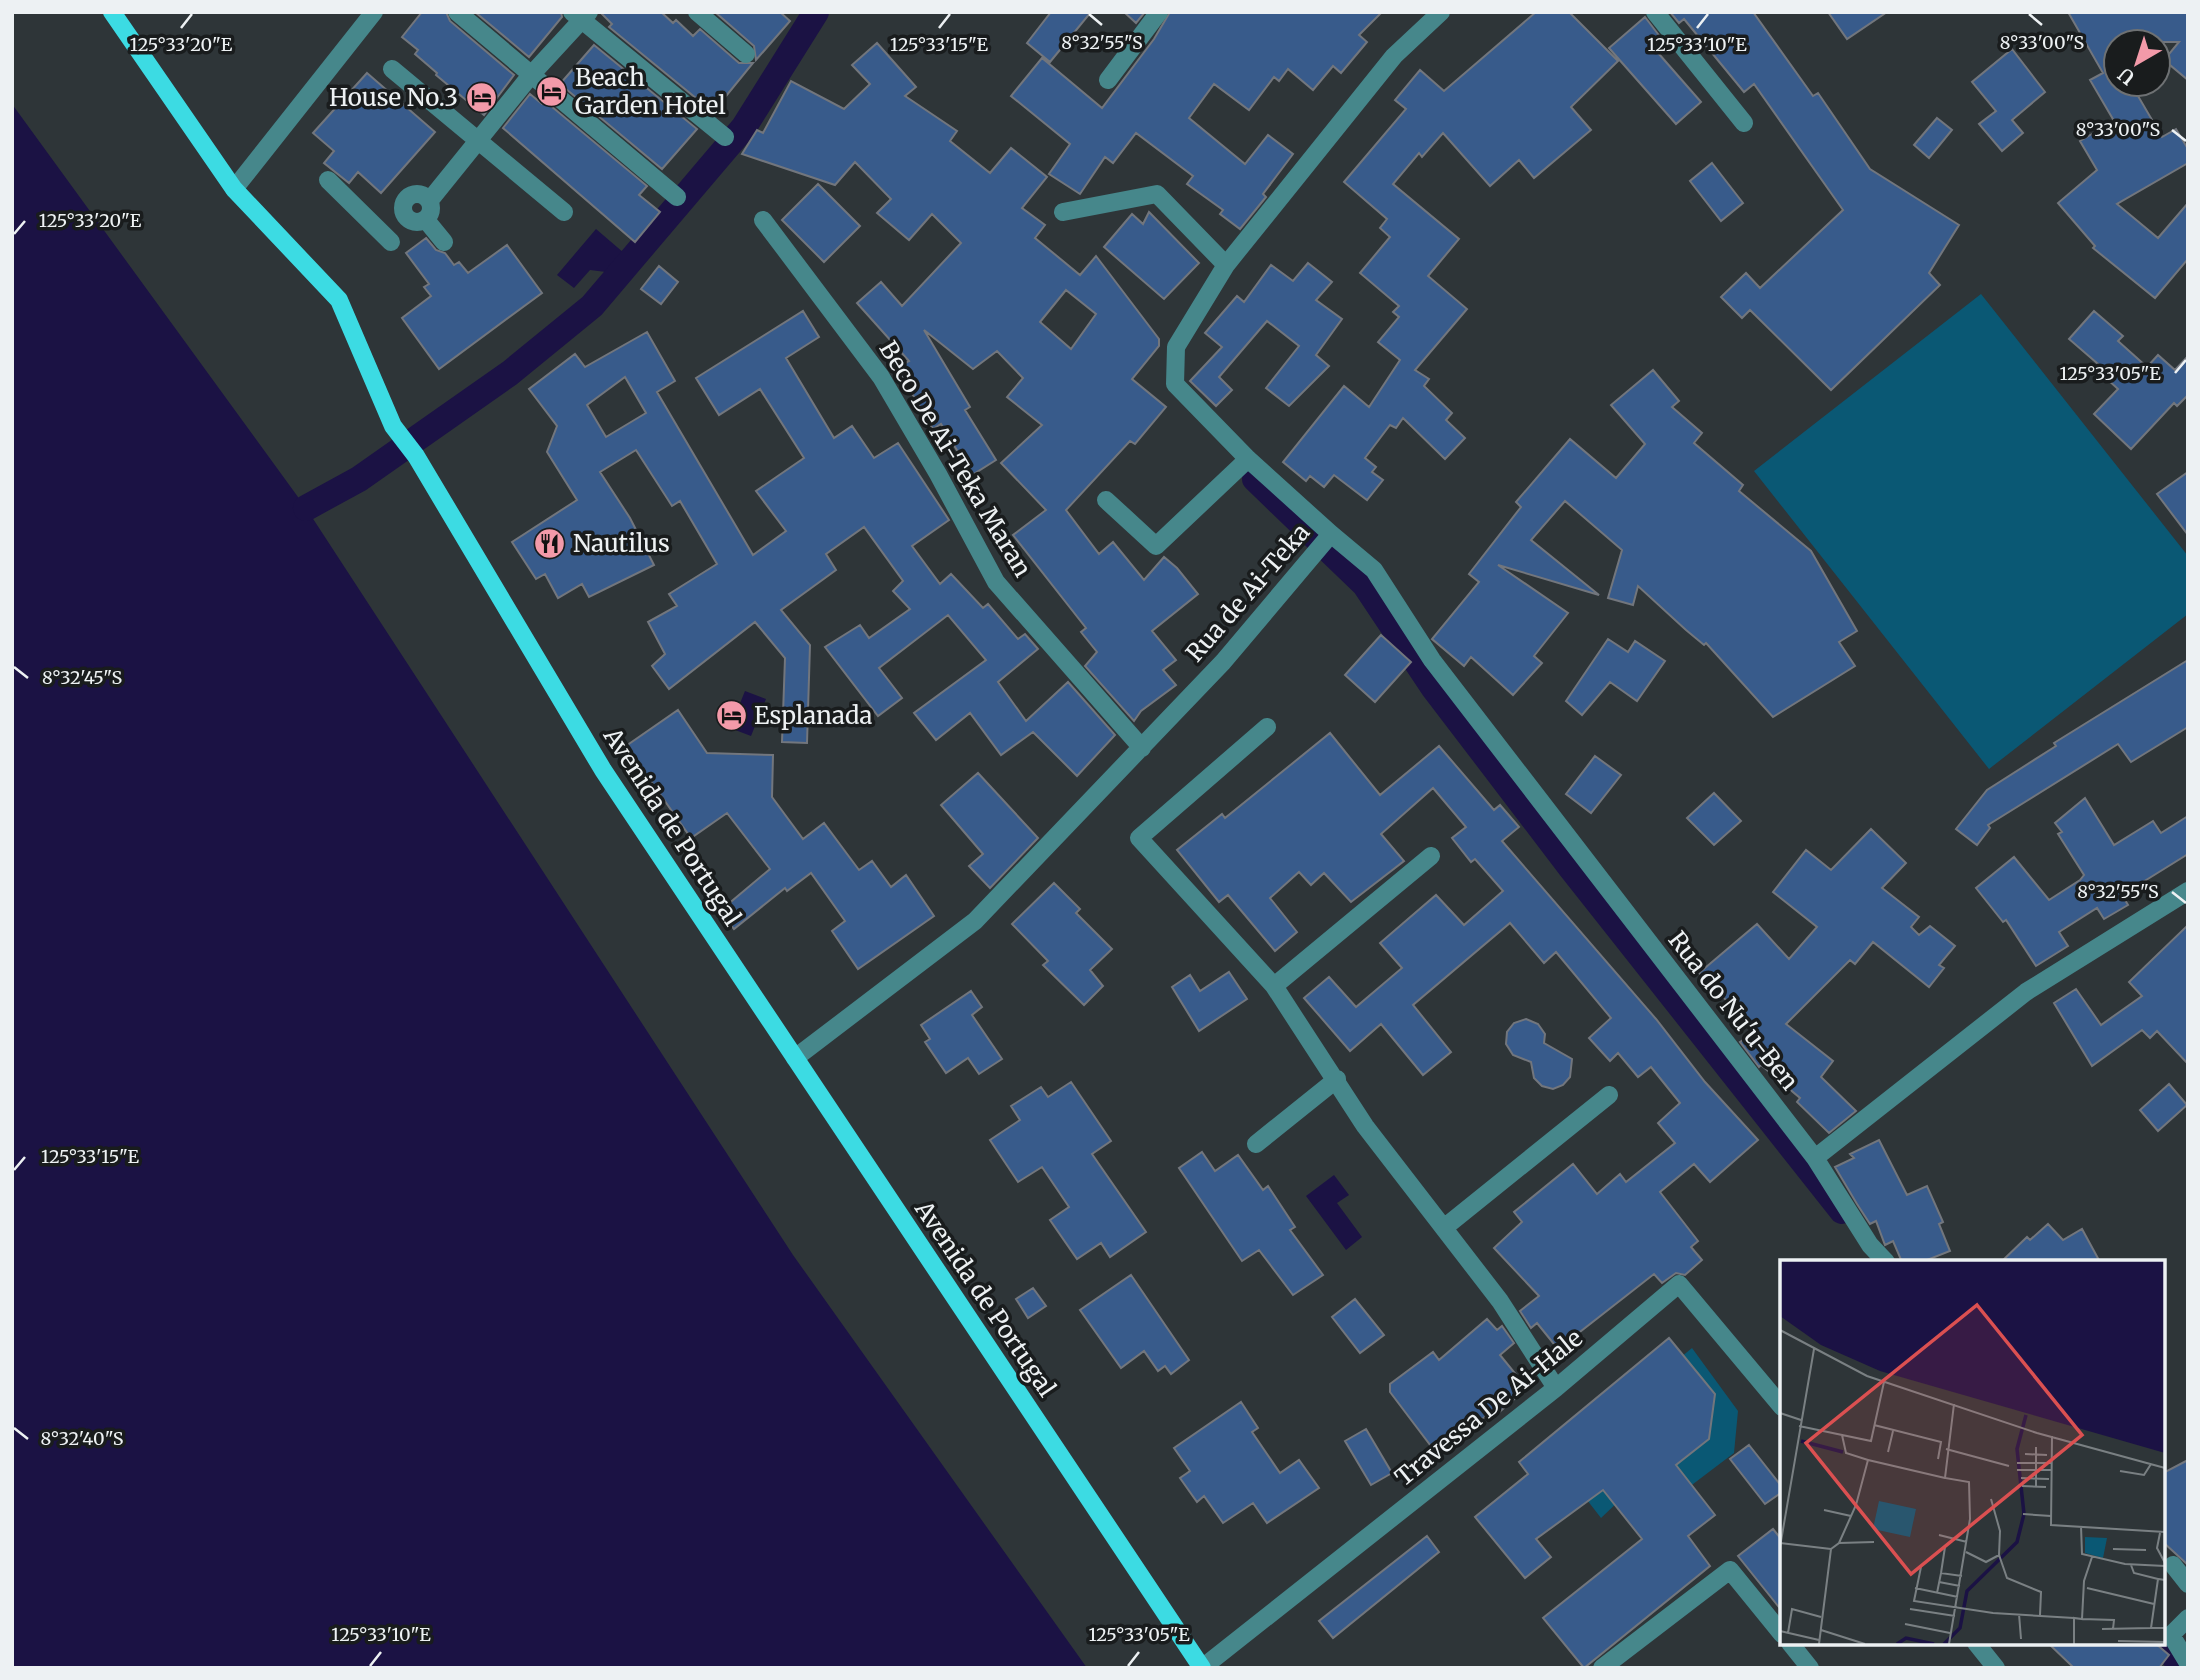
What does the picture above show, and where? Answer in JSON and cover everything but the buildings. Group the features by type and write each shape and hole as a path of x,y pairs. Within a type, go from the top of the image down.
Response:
{"main road":[{"name":"Avenida de Portugal","path":"112,12 234,189 340,300 393,426 416,456 603,770 1202,1668"}],"street":[{"path":"234,189 374,12"},
{"path":"457,12 677,197"},
{"path":"697,12 746,54"},
{"path":"1108,80 1158,12"},
{"name":"Rua de Ai-Teka","path":"795,1058 975,921 1223,662 1331,534 1248,458 1175,384 1176,347 1226,265 1394,56 1441,12"},
{"path":"1655,12 1744,123"},
{"path":"430,200 581,15 726,137"},
{"path":"393,69 480,139 564,212"},
{"path":"328,180 391,242"},
{"path":"419,193 430,200 432,211 426,220 417,223 408,220 402,208 407,197 419,193"},
{"path":"1063,212 1157,194 1226,265"},
{"path":"426,220 444,242"},
{"name":"Beco De Ai-Teka Maran","path":"763,220 881,377 938,474 996,582 1142,748"},
{"path":"1106,500 1156,546 1248,458"},
{"name":"Rua do Nu'u-Ben","path":"1331,534 1380,578 1432,660 1815,1158 1870,1245 1884,1260"},
{"path":"1267,727 1139,838 1274,986 1365,1126 1500,1301 1556,1388"},
{"path":"1274,986 1432,856"},
{"path":"1815,1158 2026,992 2188,891"},
{"path":"1256,1144 1336,1079"},
{"path":"1445,1227 1609,1095"},
{"name":"Travessa De Ai-Hale","path":"1202,1668 1556,1388 1679,1284 1780,1405"},
{"path":"2173,1565 2188,1584"},
{"path":"1602,1668 1730,1570 1780,1631"},
{"path":"2188,1618 2171,1635 2188,1663"},
{"path":"1792,1645 1810,1668"},
{"path":"1978,1645 1996,1668"}],"shaded area":[{"path":"12,104 306,508 793,1255 1087,1668 12,1668"},
{"path":"596,229 624,253 606,272 590,270 574,288 557,275"},
{"path":"1981,294 2188,556 2188,614 1989,769 1754,471"},
{"path":"745,691 766,699 751,736 730,728"},
{"path":"1334,1175 1349,1195 1337,1203 1362,1237 1346,1250 1306,1196"},
{"path":"1692,1348 1738,1411 1734,1453 1643,1522 1622,1498 1601,1518 1556,1460"}],"waterway":[{"path":"306,508 359,479 510,373 592,306 744,127 816,12"},
{"path":"1255,479 1365,585 1433,687 1571,868 1842,1211"},
{"path":"2165,1644 2182,1668"}],"place":[{"name":"Beach Garden Hotel","path":"552,92"},
{"name":"House No.3","path":"481,98"},
{"name":"Nautilus","path":"550,544"},
{"name":"Esplanada","path":"731,716"}]}
